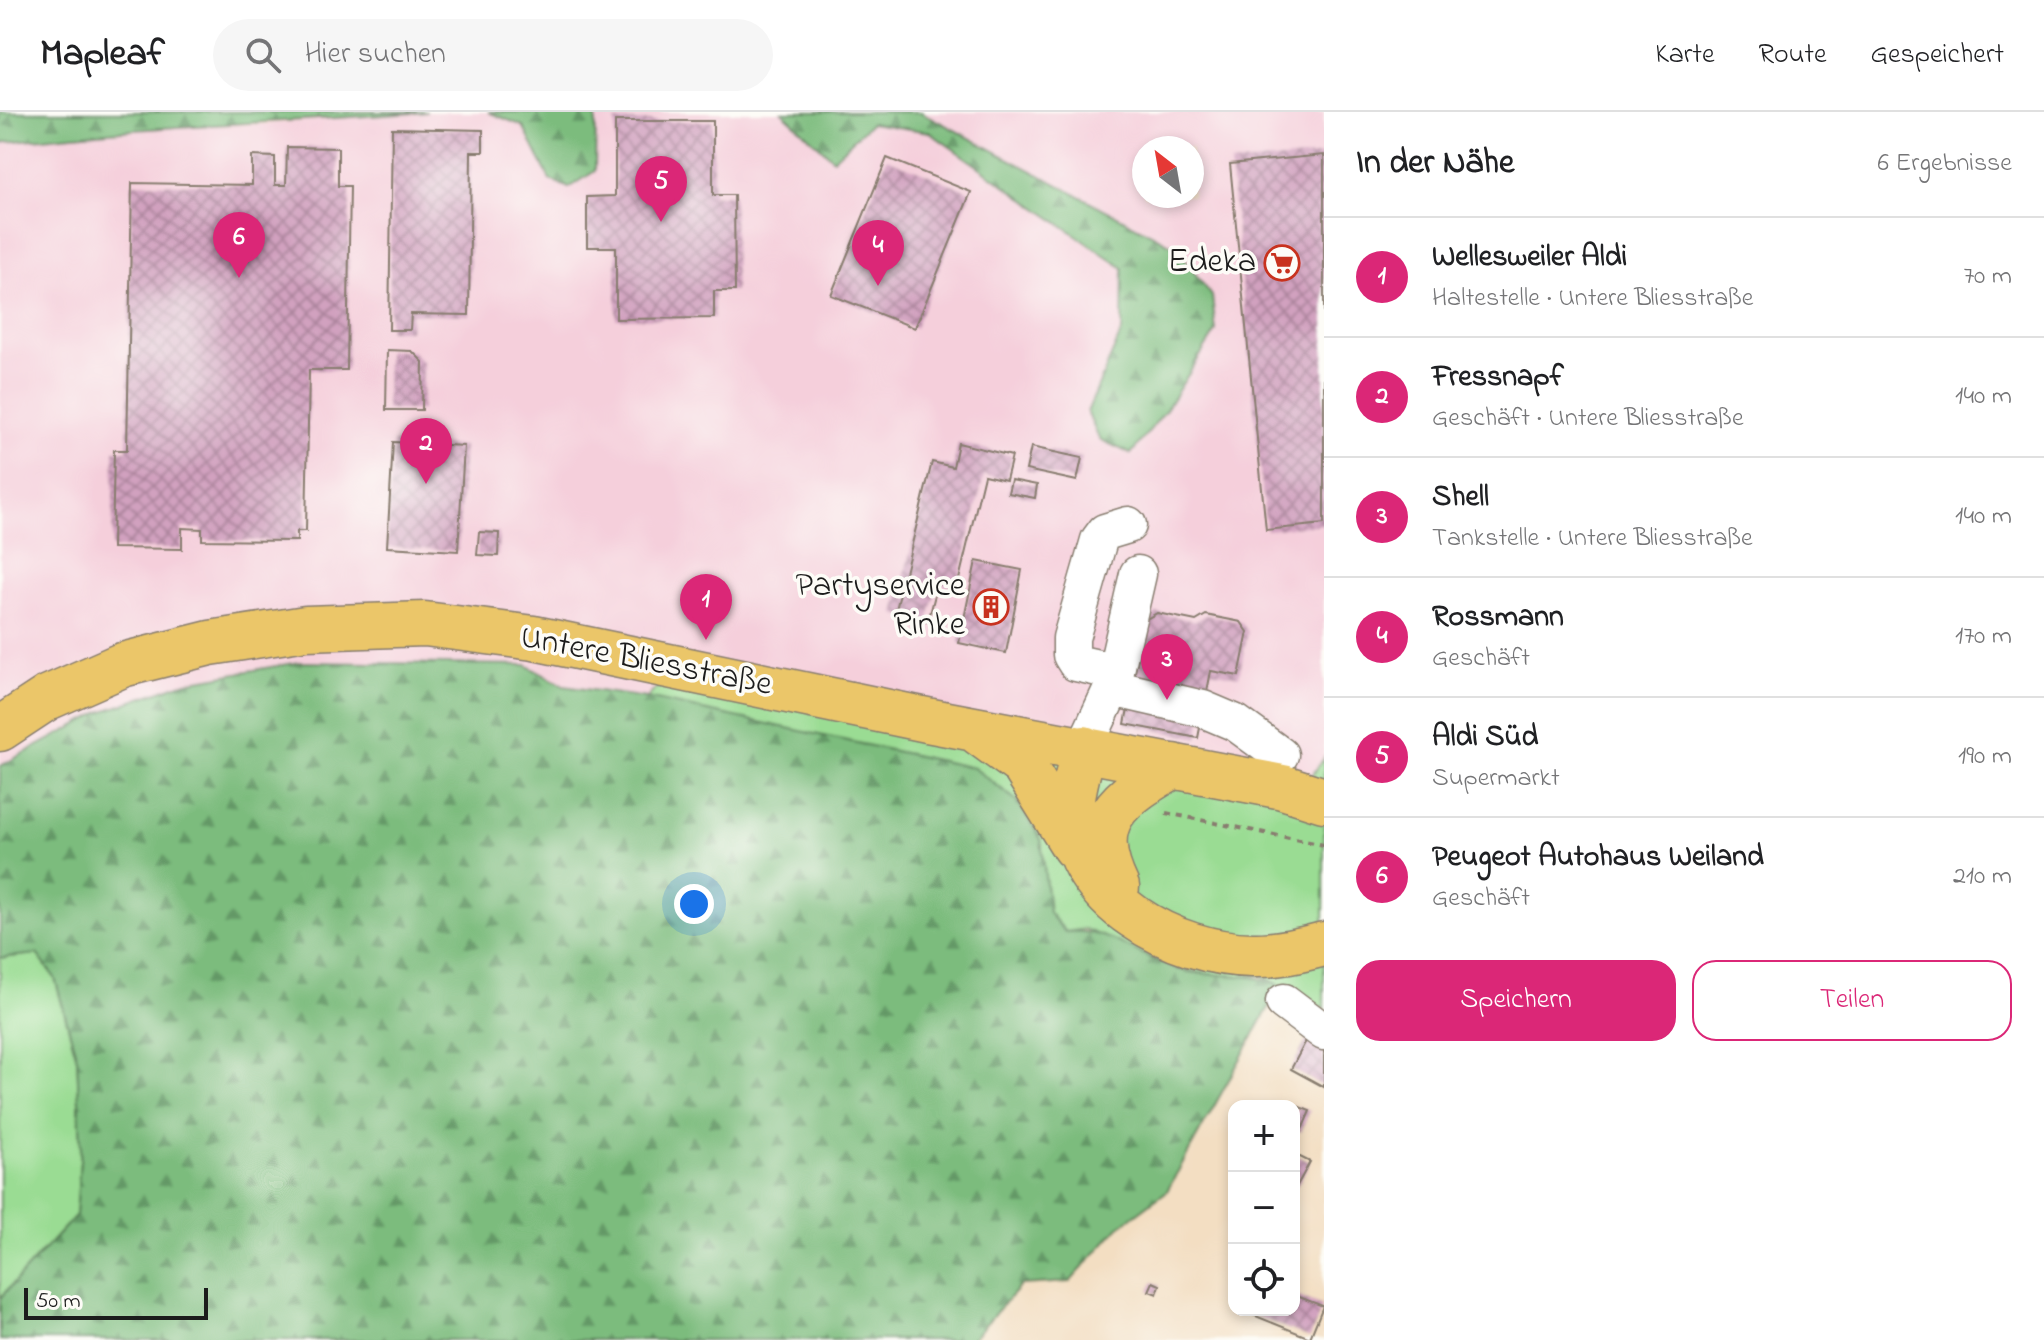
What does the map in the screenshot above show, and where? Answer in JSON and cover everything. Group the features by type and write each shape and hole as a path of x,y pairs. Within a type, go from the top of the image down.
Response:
{"main road":[{"name":"Untere Bliesstraße","path":"0,729 47,698 122,665 196,647 306,628 425,624 534,638 1317,795"},
{"path":"970,727 1023,765 1087,869 1114,901 1144,923 1210,951 1252,955 1324,944"},
{"path":"1084,748 1072,814 1076,839 1087,869"},
{"path":"1144,923 1118,890 1105,862 1103,839 1118,803 1133,790 1174,766"}],"lane":[{"path":"1128,525 1105,532 1099,540 1071,638 1071,655 1076,663 1114,680 1236,723 1280,755"},
{"path":"1084,748 1114,680 1138,574"},
{"path":"1284,1002 1324,1032"}],"path":[{"path":"1118,803 1324,845"}],"shaded area":[{"path":"427,112 488,112 523,126 550,180 595,171 596,112 782,112 833,158 871,123 929,132 1123,268 1122,331 1087,412 1130,454 1165,411 1216,331 1035,175 921,112 1324,112 1324,758 1300,793 672,672 647,698 564,686 526,665 186,682 101,712 0,766 0,143 101,130 263,124"}],"green space":[{"path":"0,112 427,112 160,128 0,143"},
{"path":"488,112 596,112 595,171 569,188 550,180 523,126"},
{"path":"782,112 921,112 1174,246 1212,296 1216,331 1165,411 1131,454 1099,439 1087,412 1122,331 1123,268 929,132 871,123 833,159"},
{"path":"299,662 526,665 564,686 647,698 974,768 1017,801 1041,839 1049,913 1065,932 1109,938 1177,969 1256,978 1281,986 1167,1191 1119,1227 1070,1282 1021,1285 971,1340 0,1340 0,1298 76,1215 81,1147 77,1058 55,978 37,954 0,958 0,766 101,712 186,682"},
{"path":"671,672 1300,793 1324,758 1324,1009 1261,975 1228,977 1177,969 1085,929 1066,932 1049,913 1041,839 647,698"},
{"path":"37,954 55,978 77,1058 81,1147 76,1215 0,1298 0,958"}],"building":[{"path":"615,121 713,121 713,195 734,195 735,291 714,291 714,318 616,319 616,247 587,247 587,197 615,196"},
{"path":"392,128 483,130 483,152 471,152 469,315 411,314 410,330 389,330"},
{"path":"287,147 338,148 338,186 350,186 347,370 309,370 306,531 297,531 297,541 202,540 202,529 182,528 182,549 112,548 114,450 127,450 132,183 252,185 252,156 275,157 275,185 286,185"},
{"name":"Edeka","path":"1324,155 1324,524 1266,530 1230,164"},
{"path":"887,158 971,192 915,328 831,295"},
{"path":"387,350 412,351 423,362 422,410 386,410"},
{"path":"393,442 464,446 458,551 387,547"},
{"path":"958,443 1012,456 1006,480 984,475 957,588 938,583 928,622 895,614 932,462 953,467"},
{"path":"1031,447 1082,458 1077,481 1026,470"},
{"path":"1011,480 1037,485 1035,498 1008,493"},
{"path":"479,532 499,533 498,556 477,555"},
{"name":"Partyservice Rinke","path":"976,561 1022,570 1006,653 959,643"},
{"path":"1157,613 1196,621 1206,615 1241,622 1248,632 1239,676 1211,671 1198,738 1125,724 1145,620"},
{"path":"1307,1039 1324,1048 1324,1087 1291,1069"},
{"path":"1300,1107 1310,1111 1300,1132"},
{"path":"1300,1157 1310,1162 1300,1180"},
{"path":"1153,1282 1160,1285 1157,1294 1149,1291"},
{"path":"1300,1297 1323,1306 1310,1338 1256,1316 1300,1316"}],"place":[{"name":"Aldi Süd","path":"661,222"},
{"name":"Edeka","path":"1282,263"},
{"name":"Peugeot Autohaus Weiland","path":"239,278"},
{"name":"Rossmann","path":"878,286"},
{"name":"Fressnapf","path":"426,484"},
{"name":"Partyservice Rinke","path":"991,607"},
{"name":"Wellesweiler Aldi","path":"706,640"},
{"name":"Shell","path":"1167,700"}]}
